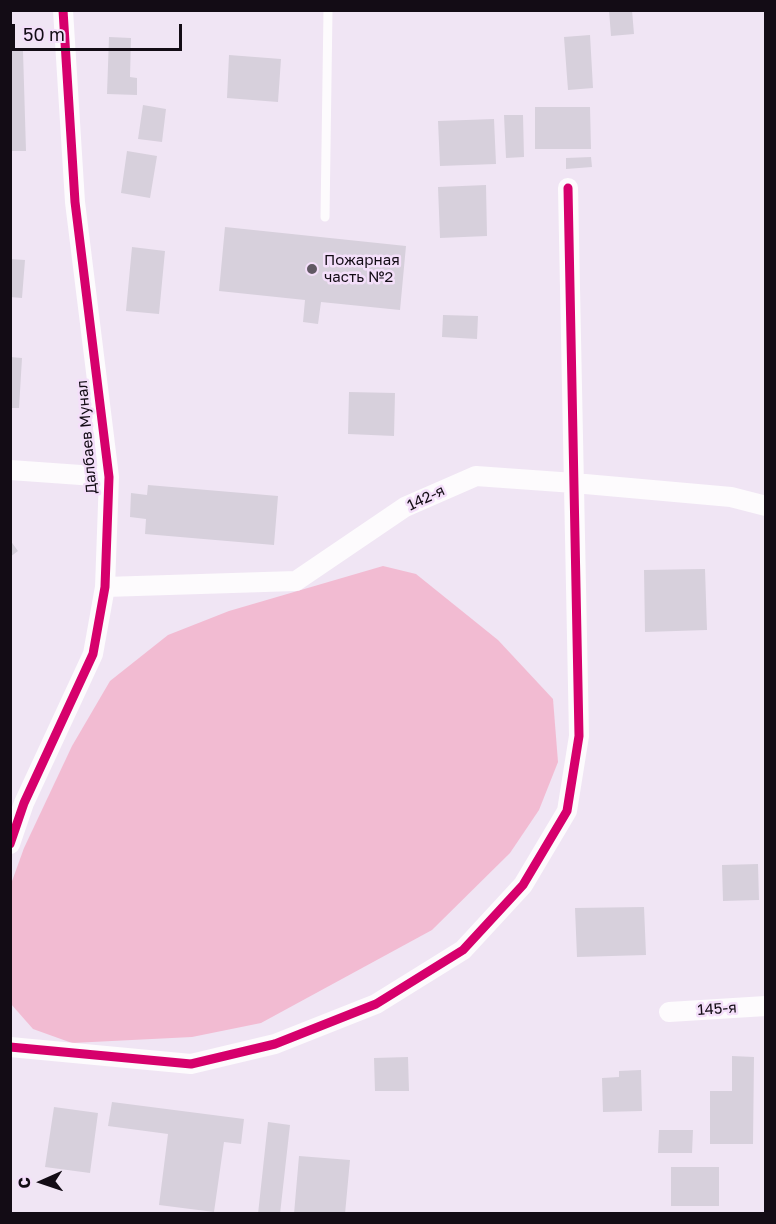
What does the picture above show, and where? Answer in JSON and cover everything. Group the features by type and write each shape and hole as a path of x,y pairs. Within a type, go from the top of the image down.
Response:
{"street":[{"name":"Далбаев Мунал","path":"10,844 24,803 93,654 105,587 109,477 75,202 63,10"},
{"path":"10,1047 191,1064 275,1044 376,1004 464,950 523,885 567,811 579,736 568,188"},
{"path":"10,470 109,477"},
{"name":"142-я","path":"105,587 296,581 405,507 476,476 731,497 765,506"},
{"name":"145-я","path":"669,1012 765,1006"}],"lane":[{"path":"325,217 328,10"}],"shaded area":[{"path":"383,566 416,574 498,640 553,699 558,762 539,810 510,853 432,930 261,1023 192,1037 72,1043 33,1029 11,1004 11,884 24,848 72,746 110,681 168,635 229,611"}],"building":[{"path":"609,10 632,10 634,34 611,36"},
{"path":"590,35 593,88 568,90 564,37"},
{"path":"109,37 131,38 130,77 137,78 137,95 107,94"},
{"path":"10,51 23,51 26,151 10,151"},
{"path":"229,55 281,59 278,102 227,98"},
{"path":"143,105 166,109 162,142 138,139"},
{"path":"535,107 590,107 591,149 535,149"},
{"path":"504,115 523,115 524,157 506,158"},
{"path":"494,119 496,164 440,166 438,121"},
{"path":"127,151 157,156 150,198 121,193"},
{"path":"591,157 592,167 566,169 566,158"},
{"path":"486,185 487,236 440,238 438,187"},
{"name":"Пожарная часть №2","path":"225,227 406,246 400,310 321,302 318,324 303,322 305,300 219,291"},
{"path":"132,247 165,251 159,314 126,311"},
{"path":"10,259 25,260 22,298 10,297"},
{"path":"443,315 478,316 477,339 442,337"},
{"path":"10,357 22,358 19,408 10,408"},
{"path":"349,392 395,393 394,436 348,434"},
{"path":"148,485 278,496 274,545 145,534 146,519 130,517 131,493 147,495"},
{"path":"10,540 18,551 10,557"},
{"path":"705,569 707,630 645,632 644,570"},
{"path":"758,864 759,900 723,901 722,865"},
{"path":"644,907 646,955 577,957 575,908"},
{"path":"732,1056 754,1057 753,1144 710,1144 710,1091 732,1091"},
{"path":"408,1057 409,1091 375,1091 374,1058"},
{"path":"641,1070 642,1111 603,1112 602,1078 619,1077 619,1071"},
{"path":"112,1102 244,1119 241,1144 224,1142 214,1212 159,1205 168,1134 108,1126"},
{"path":"54,1107 98,1113 90,1173 45,1167"},
{"path":"268,1122 290,1125 280,1214 258,1214"},
{"path":"659,1130 693,1130 692,1153 658,1153"},
{"path":"299,1156 350,1160 345,1214 294,1214"},
{"path":"671,1167 719,1167 719,1206 671,1206"}],"cycle path":[{"path":"10,844 24,803 93,654 105,587 109,477 75,202 63,10"},
{"path":"10,1047 191,1064 275,1044 376,1004 463,950 523,885 567,811 579,736 568,188"}],"place":[{"name":"Пожарная часть №2","path":"312,269"}]}
